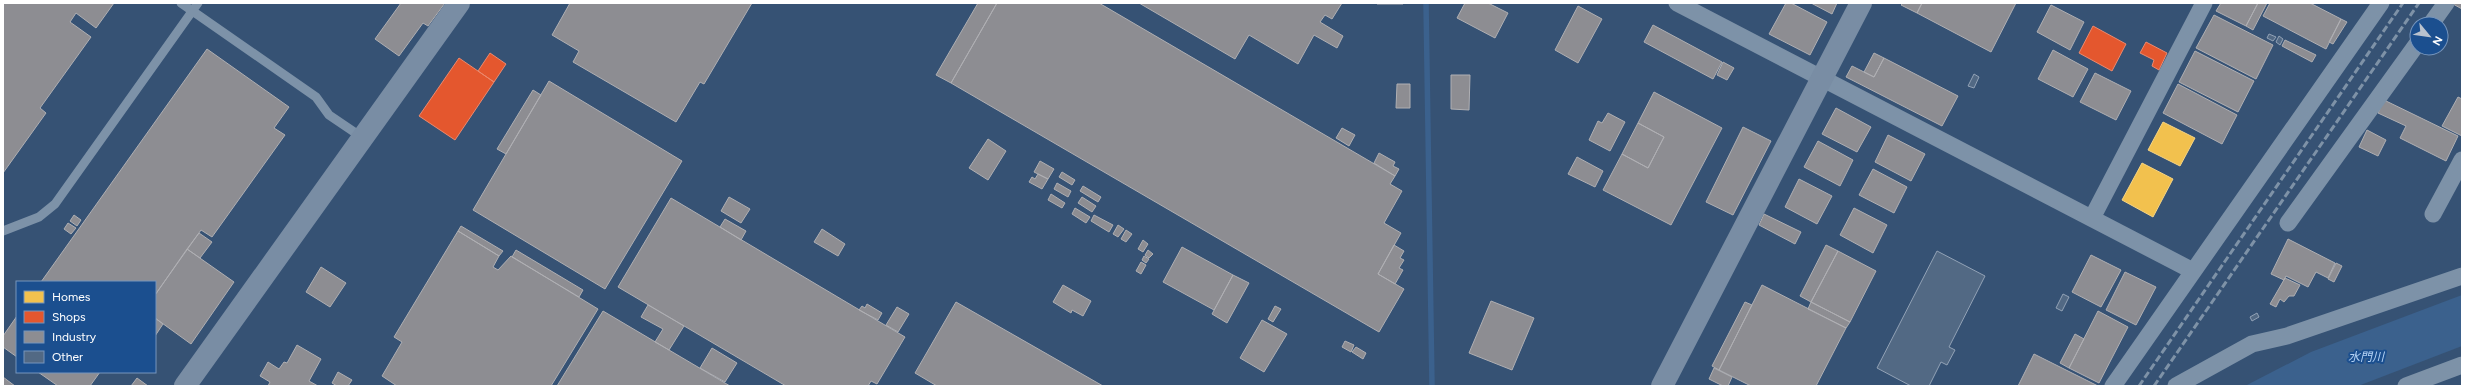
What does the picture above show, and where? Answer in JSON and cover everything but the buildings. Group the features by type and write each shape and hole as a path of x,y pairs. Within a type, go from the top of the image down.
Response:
{"street":[{"path":"185,386 364,138 459,3"},
{"path":"1677,3 2193,271"},
{"path":"1662,386 1861,3"},
{"path":"2092,218 2204,3"},
{"path":"2113,386 2381,3"},
{"path":"2437,16 2446,3"},
{"path":"2288,223 2409,55"},
{"path":"2433,214 2462,160"},
{"path":"2176,386 2252,344 2287,336 2462,276"},
{"path":"2406,386 2462,365"}],"lane":[{"path":"181,3 316,97 329,115 364,138"},
{"path":"3,231 39,217 55,204 198,3"}],"water":[{"name":"水門川","path":"2462,295 2462,346 2358,386 2245,386 2311,352"}],"waterway":[{"path":"1426,3 1432,386"}],"railway":[{"path":"2139,386 2403,3"},
{"path":"2154,386 2419,3"}]}
